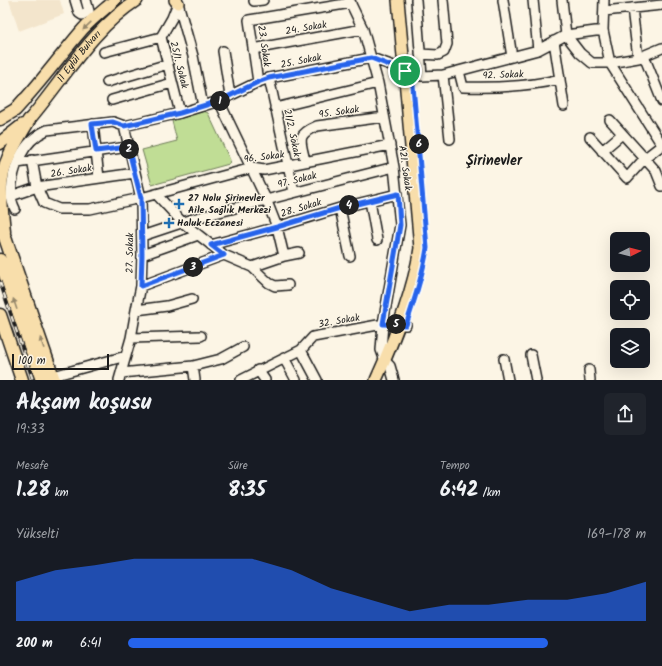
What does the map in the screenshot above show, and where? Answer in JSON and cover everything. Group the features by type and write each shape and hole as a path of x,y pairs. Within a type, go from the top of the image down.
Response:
{"highway":[{"path":"0,109 24,100"},
{"path":"0,119 15,110 24,100"},
{"path":"0,143 29,120"},
{"path":"5,237 1,186 4,168 11,151 29,120"},
{"path":"0,223 50,379"},
{"path":"0,260 50,379"},
{"path":"0,315 22,380"},
{"path":"0,340 14,380"}],"main road":[{"name":"11 Eylül Bulvarı","path":"24,100 85,27 115,0"},
{"name":"11 Eylül Bulvarı","path":"29,120 82,51 122,10 138,0"},
{"path":"398,0 413,74"},
{"path":"384,380 388,363 402,324 420,248 413,74 405,0"},
{"path":"376,380 388,363"}],"street":[{"path":"75,0 79,13 82,15 89,11 88,3"},
{"path":"413,74 420,54 416,0"},
{"path":"420,54 438,55 444,52 447,44 443,0"},
{"path":"504,0 512,57"},
{"path":"533,0 538,50"},
{"path":"562,0 566,35 580,53 592,63 610,63 641,57 662,48"},
{"path":"590,137 627,178 644,159 662,145 610,63 603,30 604,0"},
{"path":"177,1 193,56 203,106"},
{"name":"25/1. Sokak","path":"177,1 172,18 161,37 180,113"},
{"name":"A21. Sokak","path":"350,1 363,29 378,83 398,194 400,225 383,324 381,350 388,363 394,380"},
{"name":"23. Sokak","path":"258,82 249,20 350,1"},
{"path":"604,11 637,5 662,6"},
{"path":"637,5 641,57 662,101"},
{"name":"24. Sokak","path":"253,49 363,29"},
{"path":"371,58 413,74 443,75 538,50 566,35 603,30"},
{"path":"104,52 161,37"},
{"path":"554,41 564,106"},
{"path":"223,51 230,96"},
{"name":"25. Sokak","path":"11,196 17,163 29,142 38,134 47,130 113,122 124,126 180,113 219,101 269,78 371,58"},
{"path":"107,82 168,64"},
{"name":"92. Sokak","path":"459,71 463,87 480,88 521,86 560,80"},
{"path":"443,75 450,140"},
{"name":"21/2. Sokak","path":"269,78 287,166 294,192"},
{"path":"112,100 172,82"},
{"path":"275,108 378,83"},
{"path":"219,101 266,199 277,227 284,256"},
{"name":"95. Sokak","path":"305,161 300,139 308,130 317,126 384,117"},
{"path":"610,120 656,171 662,186"},
{"path":"92,124 99,178"},
{"name":"27. Sokak","path":"120,377 131,338 141,286 142,255 141,198 124,126"},
{"path":"602,151 622,134"},
{"name":"96. Sokak","path":"32,160 37,187 44,203 59,210 90,209 141,198 252,168 264,170 390,145"},
{"path":"17,163 128,147"},
{"name":"97. Sokak","path":"142,236 182,222 266,199 394,167"},
{"name":"26. Sokak","path":"11,196 37,187 135,173"},
{"path":"156,194 182,222 224,255 252,267 268,283 275,286 288,285"},
{"name":"28. Sokak","path":"211,245 340,208 398,194"},
{"path":"11,196 15,209"},
{"path":"370,201 377,240"},
{"path":"340,208 350,256"},
{"path":"142,255 198,235"},
{"path":"252,267 284,256 298,253"},
{"path":"141,286 224,255"},
{"path":"136,310 167,306 192,299"},
{"name":"32. Sokak","path":"240,380 301,350 313,337 383,324 402,324"},
{"path":"131,338 201,336"},
{"path":"120,377 193,366 221,359 243,347"},
{"path":"301,350 317,380"},
{"path":"531,355 536,380"},
{"path":"50,379 126,356"},
{"path":"284,358 296,380"},
{"path":"504,359 508,380"},
{"path":"193,366 195,380"},
{"path":"258,370 265,380"},
{"path":"589,370 590,380"}],"shaded area":[{"path":"9,0 60,0 64,14 19,31"}],"green space":[{"path":"204,111 208,113 230,160 229,164 152,185 142,150 177,141 172,121"}],"railway":[{"path":"0,282 33,380"}],"place":[{"name":"27 Nolu Şirinevler Aile Sağlık Merkezi","path":"179,204"},
{"name":"Haluk Eczanesi","path":"169,223"}],"district":[{"name":"Şirinevler","path":"494,161"}],"route":[{"path":"371,58 405,71 412,74 427,248 415,301 406,325 383,324 400,225 398,194 340,208 211,245 224,255 141,286 141,198 128,147 96,151 92,124 113,122 120,126 124,126 180,113 219,101 269,78 371,58"}]}
